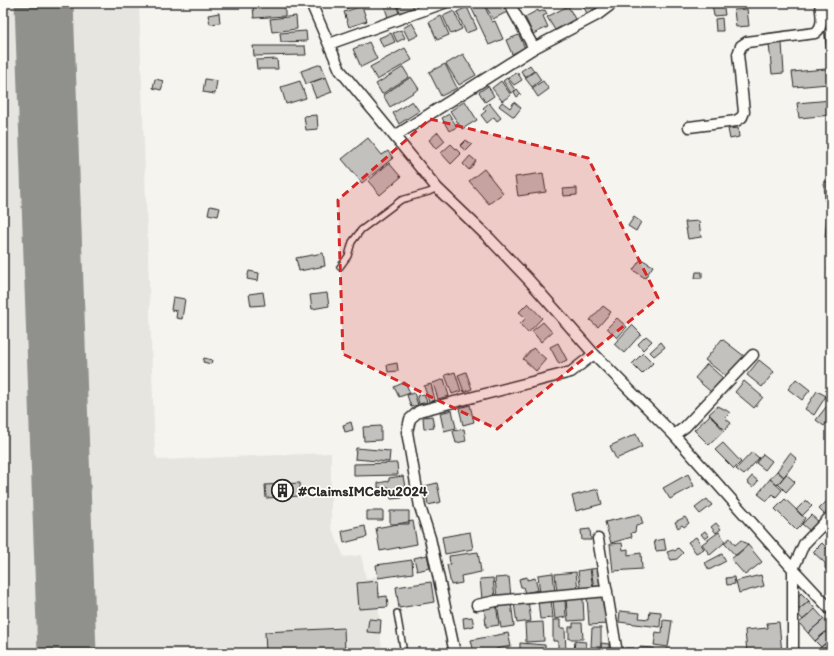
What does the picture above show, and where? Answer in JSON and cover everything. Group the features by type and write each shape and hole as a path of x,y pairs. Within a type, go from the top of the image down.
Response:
{"street":[{"path":"311,3 340,70 437,188 489,238 528,279 594,354 674,435 831,610"},
{"path":"329,44 444,3"},
{"path":"509,3 534,48"},
{"path":"395,136 534,48 596,15 613,3"},
{"path":"689,127 736,121 742,117 744,112 738,54 739,48 747,42 816,33 822,24 820,3"},
{"path":"455,653 430,538 420,507 406,432 410,419 419,411 571,372 594,354"},
{"path":"674,435 685,428 753,355"},
{"path":"793,653 793,569 804,544 831,516"},
{"path":"598,539 617,653"},
{"path":"477,604 607,591"}],"lane":[{"path":"816,33 830,31 831,59"},
{"path":"340,268 348,256 352,242 360,230 401,200 429,192 437,188"},
{"path":"397,614 404,653"}],"highlighted area":[{"path":"430,119 588,158 658,298 497,429 343,354 338,200"}],"shaded area":[{"path":"3,3 139,3 155,455 159,460 331,453 331,526 344,557 361,555 366,579 376,576 382,653 3,653"}],"building":[{"path":"344,3 363,3 346,9"},
{"path":"383,3 396,3 399,14 388,17"},
{"path":"397,3 412,3 414,9 400,13"},
{"path":"479,3 483,3 492,22 495,21 503,39 489,45 471,7"},
{"path":"484,3 502,3 507,12 493,19"},
{"path":"581,3 596,3 598,7 587,13"},
{"path":"712,3 723,3 725,15 714,16"},
{"path":"285,6 285,16 254,18 253,7"},
{"path":"362,6 367,21 349,27 344,12"},
{"path":"568,6 575,19 555,30 547,17"},
{"path":"467,7 477,29 466,33 457,12"},
{"path":"747,9 749,26 736,27 734,10"},
{"path":"538,10 539,12 545,10 547,14 543,16 548,27 533,34 525,17"},
{"path":"454,11 462,29 451,34 443,16"},
{"path":"219,13 220,23 210,24 208,15"},
{"path":"296,16 297,29 272,32 270,19"},
{"path":"441,16 449,35 437,40 429,22"},
{"path":"722,18 723,31 716,31 715,19"},
{"path":"412,23 419,35 409,40 403,28"},
{"path":"401,30 405,38 397,42 393,33"},
{"path":"306,31 307,41 281,42 280,33"},
{"path":"391,33 395,42 383,47 379,38"},
{"path":"519,35 525,48 512,54 506,40"},
{"path":"369,42 377,59 361,67 353,49"},
{"path":"782,43 784,73 772,74 769,44"},
{"path":"253,46 305,46 306,55 254,56"},
{"path":"405,48 412,60 377,80 370,67"},
{"path":"463,54 476,75 459,85 446,64"},
{"path":"277,59 278,69 257,69 256,60"},
{"path":"321,64 326,77 306,84 301,71"},
{"path":"445,64 457,88 441,96 429,72"},
{"path":"530,65 534,71 525,77 521,71"},
{"path":"403,67 409,77 382,94 376,84"},
{"path":"826,69 828,84 794,87 792,72"},
{"path":"535,71 541,80 532,87 525,78"},
{"path":"517,72 522,80 514,85 508,78"},
{"path":"326,77 332,92 316,98 310,83"},
{"path":"411,77 419,89 390,107 383,95"},
{"path":"507,78 515,90 511,93 503,81"},
{"path":"155,79 164,81 161,90 153,88"},
{"path":"205,79 217,81 215,94 203,92"},
{"path":"300,81 306,98 286,104 281,87"},
{"path":"501,81 511,95 502,101 492,88"},
{"path":"543,81 549,89 538,97 532,88"},
{"path":"488,86 494,96 485,102 479,92"},
{"path":"517,89 521,94 517,97 514,92"},
{"path":"831,100 831,115 799,118 797,103"},
{"path":"412,101 419,111 399,124 393,113"},
{"path":"465,101 477,120 462,129 450,111"},
{"path":"502,102 510,108 514,102 521,108 514,117 499,106"},
{"path":"489,103 501,118 497,121 494,117 487,123 481,115 486,111 483,108"},
{"path":"449,114 457,127 449,131 442,118"},
{"path":"317,115 318,129 306,130 304,116"},
{"path":"738,128 739,137 730,139 728,129"},
{"path":"438,132 445,141 436,149 429,140"},
{"path":"368,138 382,155 388,151 393,158 362,183 342,159"},
{"path":"466,140 472,145 466,151 460,146"},
{"path":"451,144 461,154 451,164 441,153"},
{"path":"470,156 476,161 469,170 463,164"},
{"path":"389,163 401,177 380,195 368,181"},
{"path":"484,169 503,193 489,204 469,181"},
{"path":"543,173 546,192 518,196 515,177"},
{"path":"831,181 831,200 825,201 824,182"},
{"path":"577,188 577,195 564,196 563,189"},
{"path":"210,206 220,208 218,216 208,214"},
{"path":"827,216 831,216 831,238 825,237"},
{"path":"634,217 641,222 636,231 628,226"},
{"path":"699,221 701,237 688,239 685,222"},
{"path":"831,244 831,270 828,269"},
{"path":"323,253 325,266 299,271 296,258"},
{"path":"641,259 653,266 645,278 633,270"},
{"path":"249,271 259,273 258,281 247,279"},
{"path":"696,272 702,272 702,278 695,278"},
{"path":"263,292 265,305 251,306 249,294"},
{"path":"327,293 329,306 312,309 310,295"},
{"path":"173,297 185,299 182,319 176,318 177,311 171,310"},
{"path":"528,303 542,318 528,333 520,324 526,318 519,312"},
{"path":"603,306 611,312 598,327 590,320"},
{"path":"617,318 627,327 617,338 607,328"},
{"path":"543,322 552,332 541,342 532,331"},
{"path":"632,325 641,334 624,353 614,344"},
{"path":"646,336 652,341 643,350 638,344"},
{"path":"722,339 744,356 727,377 705,360"},
{"path":"661,342 665,347 654,356 650,352"},
{"path":"558,343 567,360 559,364 550,347"},
{"path":"533,348 546,359 536,371 523,359"},
{"path":"643,353 653,363 642,374 632,364"},
{"path":"204,358 212,360 211,364 203,362"},
{"path":"759,360 774,372 762,387 747,375"},
{"path":"397,363 398,371 388,372 387,365"},
{"path":"707,364 723,378 711,392 695,378"},
{"path":"455,372 461,391 452,394 445,375"},
{"path":"466,372 472,389 464,392 458,375"},
{"path":"444,379 449,396 438,399 433,383"},
{"path":"796,379 810,390 802,400 788,389"},
{"path":"744,381 763,397 754,408 735,392"},
{"path":"405,382 410,393 399,397 394,387"},
{"path":"431,384 435,400 429,402 424,386"},
{"path":"817,391 826,396 814,415 805,409"},
{"path":"414,393 418,405 411,407 407,395"},
{"path":"424,394 427,402 419,404 417,396"},
{"path":"830,402 831,417 824,426 816,420"},
{"path":"470,405 474,422 463,425 459,408"},
{"path":"718,406 730,413 725,418 731,423 725,430 709,414"},
{"path":"452,410 456,428 444,431 440,413"},
{"path":"710,415 724,431 709,445 694,430"},
{"path":"432,416 434,428 424,429 423,417"},
{"path":"351,422 353,430 345,432 343,425"},
{"path":"381,426 381,440 364,441 363,427"},
{"path":"464,429 466,441 456,443 453,431"},
{"path":"636,434 642,447 616,459 610,446"},
{"path":"723,443 741,462 734,469 715,450"},
{"path":"356,448 390,451 389,462 355,459"},
{"path":"752,452 759,458 744,475 736,469"},
{"path":"790,453 797,459 784,477 777,471"},
{"path":"763,454 772,461 765,470 756,463"},
{"path":"397,463 398,475 354,476 354,464"},
{"path":"777,471 784,477 777,485 770,479"},
{"path":"688,474 694,486 670,499 663,488"},
{"path":"786,474 795,482 786,492 778,484"},
{"path":"403,476 405,487 401,488 402,498 391,499 389,487 378,488 378,483 389,481 389,478"},
{"path":"752,476 758,481 753,487 747,482"},
{"path":"770,479 782,490 776,497 773,494 767,501 758,494"},
{"name":"#ClaimsIMCebu2024","path":"300,483 301,496 266,498 265,485"},
{"path":"437,483 441,502 428,505 425,486"},
{"path":"598,489 602,504 576,511 572,496"},
{"path":"707,499 712,505 700,514 695,508"},
{"path":"785,499 805,518 796,530 775,509"},
{"path":"806,500 812,506 802,516 796,510"},
{"path":"827,501 831,504 831,509 825,515 819,509"},
{"path":"367,511 383,511 383,520 367,520"},
{"path":"390,511 409,511 409,524 390,524"},
{"path":"640,514 643,524 636,526 635,532 631,533 632,537 611,543 605,522"},
{"path":"811,515 818,521 810,531 802,524"},
{"path":"685,517 689,523 684,527 682,525 678,528 675,522"},
{"path":"413,521 417,544 380,551 376,528"},
{"path":"716,523 721,529 716,533 711,527"},
{"path":"365,526 367,537 344,543 342,531"},
{"path":"590,529 591,540 582,540 581,530"},
{"path":"705,531 709,536 705,539 701,534"},
{"path":"470,532 473,549 445,554 442,537"},
{"path":"719,532 725,541 710,555 702,544"},
{"path":"696,537 704,549 696,553 688,542"},
{"path":"730,538 735,545 741,540 748,545 737,555 735,555 724,543"},
{"path":"664,539 666,550 656,551 654,541"},
{"path":"622,543 623,550 628,549 628,555 641,553 642,569 613,571 610,544"},
{"path":"822,543 831,552 831,574 825,568 825,563 813,552"},
{"path":"748,545 762,562 745,575 731,559"},
{"path":"678,548 683,553 677,559 671,560 667,552 673,550 675,551"},
{"path":"478,552 481,572 461,576 462,583 451,585 447,565 450,564 449,556"},
{"path":"722,554 726,561 709,570 705,563"},
{"path":"427,555 430,568 417,571 414,558"},
{"path":"412,560 413,573 378,578 376,565"},
{"path":"602,568 604,587 594,588 591,569"},
{"path":"590,569 593,588 581,590 578,571"},
{"path":"576,572 578,590 557,593 555,574"},
{"path":"553,573 555,593 540,595 538,575"},
{"path":"761,575 764,586 739,593 736,581"},
{"path":"509,577 511,597 497,598 495,578"},
{"path":"527,577 527,580 535,578 538,590 525,593 523,587 521,587 519,579"},
{"path":"734,577 735,584 727,585 726,578"},
{"path":"493,578 495,598 482,599 480,579"},
{"path":"378,581 379,597 387,596 388,607 359,609 357,583"},
{"path":"431,582 434,602 399,608 396,587"},
{"path":"801,593 809,601 796,612 796,600"},
{"path":"606,595 608,624 589,625 587,596"},
{"path":"583,598 584,620 568,621 566,599"},
{"path":"551,600 553,618 540,619 538,601"},
{"path":"565,600 566,617 555,619 553,601"},
{"path":"528,601 531,621 517,623 514,603"},
{"path":"809,601 815,609 803,620 796,612"},
{"path":"511,602 514,626 501,628 497,604"},
{"path":"496,604 499,625 486,627 484,605"},
{"path":"815,609 824,619 808,633 799,623"},
{"path":"620,611 640,613 639,618 649,619 650,611 661,612 660,627 619,622"},
{"path":"472,617 474,626 464,628 463,618"},
{"path":"369,619 381,620 380,633 367,632"},
{"path":"824,619 831,627 815,641 808,633"},
{"path":"553,620 560,620 560,628 565,628 566,653 558,653 558,641 553,641"},
{"path":"663,620 672,621 668,647 654,645 656,632 662,633"},
{"path":"543,622 544,641 526,642 525,623"},
{"path":"779,622 782,653 747,653 745,630 768,628 767,623"},
{"path":"573,623 582,623 583,639 569,639 569,627 573,627"},
{"path":"831,627 831,639 821,647 815,641"},
{"path":"344,628 345,653 266,653 265,632"},
{"path":"592,628 601,628 601,647 591,647"},
{"path":"508,633 511,646 496,649 497,653 474,653 471,640"},
{"path":"831,639 831,653 815,653 821,647"},
{"path":"575,641 586,642 585,653 568,653 569,650 574,650"},
{"path":"520,643 545,645 545,653 520,653"},
{"path":"601,643 609,644 609,653 601,653"},
{"path":"639,647 653,648 653,653 639,653"},
{"path":"625,648 634,648 635,653 625,653"},
{"path":"666,649 681,650 681,653 666,653"}],"runway":[{"path":"44,3 67,653"}],"place":[{"name":"#ClaimsIMCebu2024","path":"283,491"}]}
